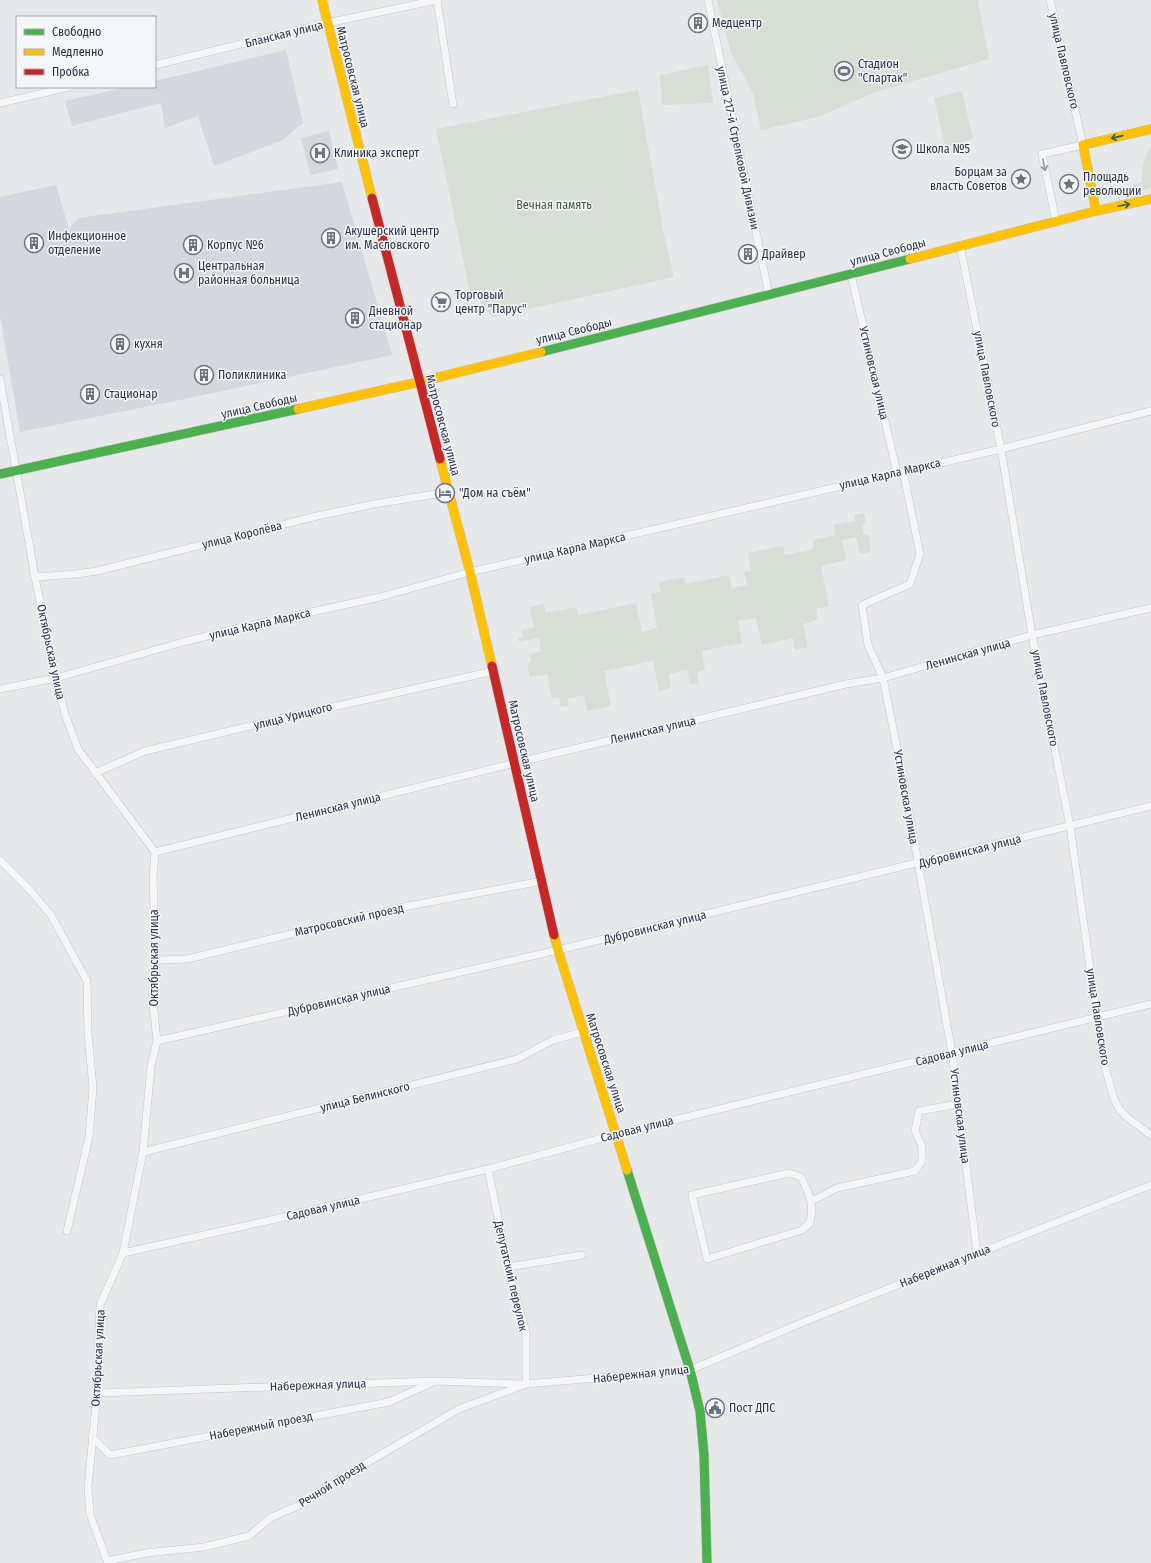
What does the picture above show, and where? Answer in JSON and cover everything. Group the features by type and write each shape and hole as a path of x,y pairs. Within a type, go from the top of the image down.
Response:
{"main road":[{"name":"Матросовская улица","path":"322,0 419,382 470,572 558,950 690,1370 700,1411 704,1455 708,1563"},
{"path":"1096,211 1083,145 1151,129"},
{"name":"улица Свободы","path":"0,474 419,382 769,295 1096,211 1151,199"}],"street":[{"name":"Бланская улица","path":"156,65 327,24 437,0"},
{"path":"437,0 454,104"},
{"name":"улица 217-й Стрелковой Дивизии","path":"708,0 769,295"},
{"name":"улица Павловского","path":"1050,0 1083,145"},
{"path":"0,103 65,88"},
{"path":"1056,221 1042,154 1083,145"},
{"name":"улица Павловского","path":"960,245 1001,449 1032,635 1070,826 1103,1060 1114,1099 1120,1110 1128,1118 1151,1135"},
{"name":"Устиновская улица","path":"851,274 920,554 910,584 862,605 868,644 883,678 903,778 952,1053 977,1253"},
{"name":"Октябрьская улица","path":"0,379 35,577 65,714 78,749 155,852 153,878 156,960 152,994 157,1041 151,1066 143,1152 123,1252 100,1305 97,1393 88,1487 90,1514 107,1561"},
{"name":"улица Карла Маркса","path":"0,689 56,678 191,640 380,597 470,572 1001,449 1151,411"},
{"name":"улица Королёва","path":"35,577 97,571 317,516 374,504 449,492"},
{"name":"Ленинская улица","path":"155,852 515,763 846,684 883,678 1032,635 1151,608"},
{"name":"улица Урицкого","path":"95,773 145,751 494,671"},
{"name":"Дубровинская улица","path":"157,1041 558,950 918,864 1151,806"},
{"path":"0,860 27,886 51,915 87,981 88,1033 93,1088 88,1137 67,1231"},
{"name":"Матросовский проезд","path":"156,960 187,959 408,906 542,882"},
{"name":"Садовая улица","path":"123,1252 271,1220 488,1169 616,1134 1151,1004"},
{"name":"улица Белинского","path":"143,1152 517,1059 553,1040 583,1032"},
{"path":"812,1201 837,1188 915,1171 922,1161 922,1146 915,1131 919,1111 958,1104"},
{"name":"Депутатский переулок","path":"488,1169 508,1267 526,1333 526,1384"},
{"path":"789,1173 801,1177 812,1201 813,1210 810,1223 802,1230 707,1259 692,1196 789,1173"},
{"name":"Набережная улица","path":"97,1393 434,1381 526,1384 690,1370 806,1321 1151,1185"},
{"path":"508,1267 582,1255"},
{"name":"Набережный проезд","path":"92,1437 110,1455 389,1402 434,1381"},
{"name":"Речной проезд","path":"107,1561 146,1553 204,1547 249,1536 270,1518 304,1503 337,1480 459,1409 526,1384"}],"shaded area":[{"path":"286,50 303,123 283,140 214,166 198,116 165,128 161,103 72,126 65,101 123,88 156,88 156,81"},
{"name":"Клиника эксперт","path":"329,131 338,169 310,175 301,138"},
{"name":"Центральная районная больница","path":"342,182 392,355 20,432 0,316 0,197 56,185 69,229 78,218"}],"green space":[{"name":"Стадион \"Спартак\"","path":"717,0 978,0 989,59 875,92 818,117 761,130 753,93 731,53"},
{"path":"708,65 713,103 662,105 660,75"},
{"name":"Вечная память","path":"638,90 664,235 674,277 492,317 469,288 436,129"},
{"path":"962,91 973,139 945,146 934,98"},
{"path":"1151,147 1151,188 1108,198 1107,194 1142,182 1143,164 1146,154"},
{"path":"864,513 866,523 862,524 864,535 868,534 871,552 860,554 856,537 842,540 846,560 821,566 829,606 816,609 818,620 803,624 808,647 795,650 793,638 762,645 756,618 738,621 742,643 702,651 705,670 697,672 699,683 690,684 687,670 669,674 671,688 659,691 653,661 604,671 611,706 587,711 584,695 567,699 569,705 561,707 559,697 552,699 547,674 530,677 527,663 531,662 529,654 541,652 539,638 519,642 518,638 523,637 522,630 534,627 530,607 544,604 546,613 576,607 578,615 636,603 642,632 657,628 651,594 661,592 659,582 684,577 686,584 729,575 732,588 747,585 744,572 751,571 748,553 783,546 785,555 814,549 813,540 836,535 834,525 855,521 854,515"}],"traffic: fast":[{"path":"541,352 910,259"},
{"path":"0,474 298,409"},
{"path":"627,1170 690,1370 700,1411 704,1455 707,1563"}],"traffic: slow":[{"path":"322,0 372,198"},
{"path":"1096,211 1083,145 1151,129"},
{"path":"910,259 1096,211 1151,199"},
{"path":"298,409 419,382 541,352"},
{"path":"440,459 470,572 492,666"},
{"path":"554,935 627,1170"}],"traffic: jam":[{"path":"372,198 440,459"},
{"path":"492,666 554,935"}],"place":[{"name":"Медцентр","path":"698,23"},
{"name":"Стадион \"Спартак\"","path":"844,71"},
{"name":"Школа №5","path":"902,149"},
{"name":"Клиника эксперт","path":"320,153"},
{"name":"Борцам за власть Советов","path":"1021,179"},
{"name":"Площадь революции","path":"1069,184"},
{"name":"Акушерский центр им. Масловского","path":"331,238"},
{"name":"Инфекционное отделение","path":"34,243"},
{"name":"Корпус №6","path":"193,245"},
{"name":"Драйвер","path":"748,254"},
{"name":"Центральная районная больница","path":"184,273"},
{"name":"Торговый центр \"Парус\"","path":"441,302"},
{"name":"Дневной стационар","path":"355,318"},
{"name":"кухня","path":"120,344"},
{"name":"Поликлиника","path":"204,375"},
{"name":"Стационар","path":"90,394"},
{"name":"\"Дом на съём\"","path":"445,493"},
{"name":"Пост ДПС","path":"715,1408"}]}
